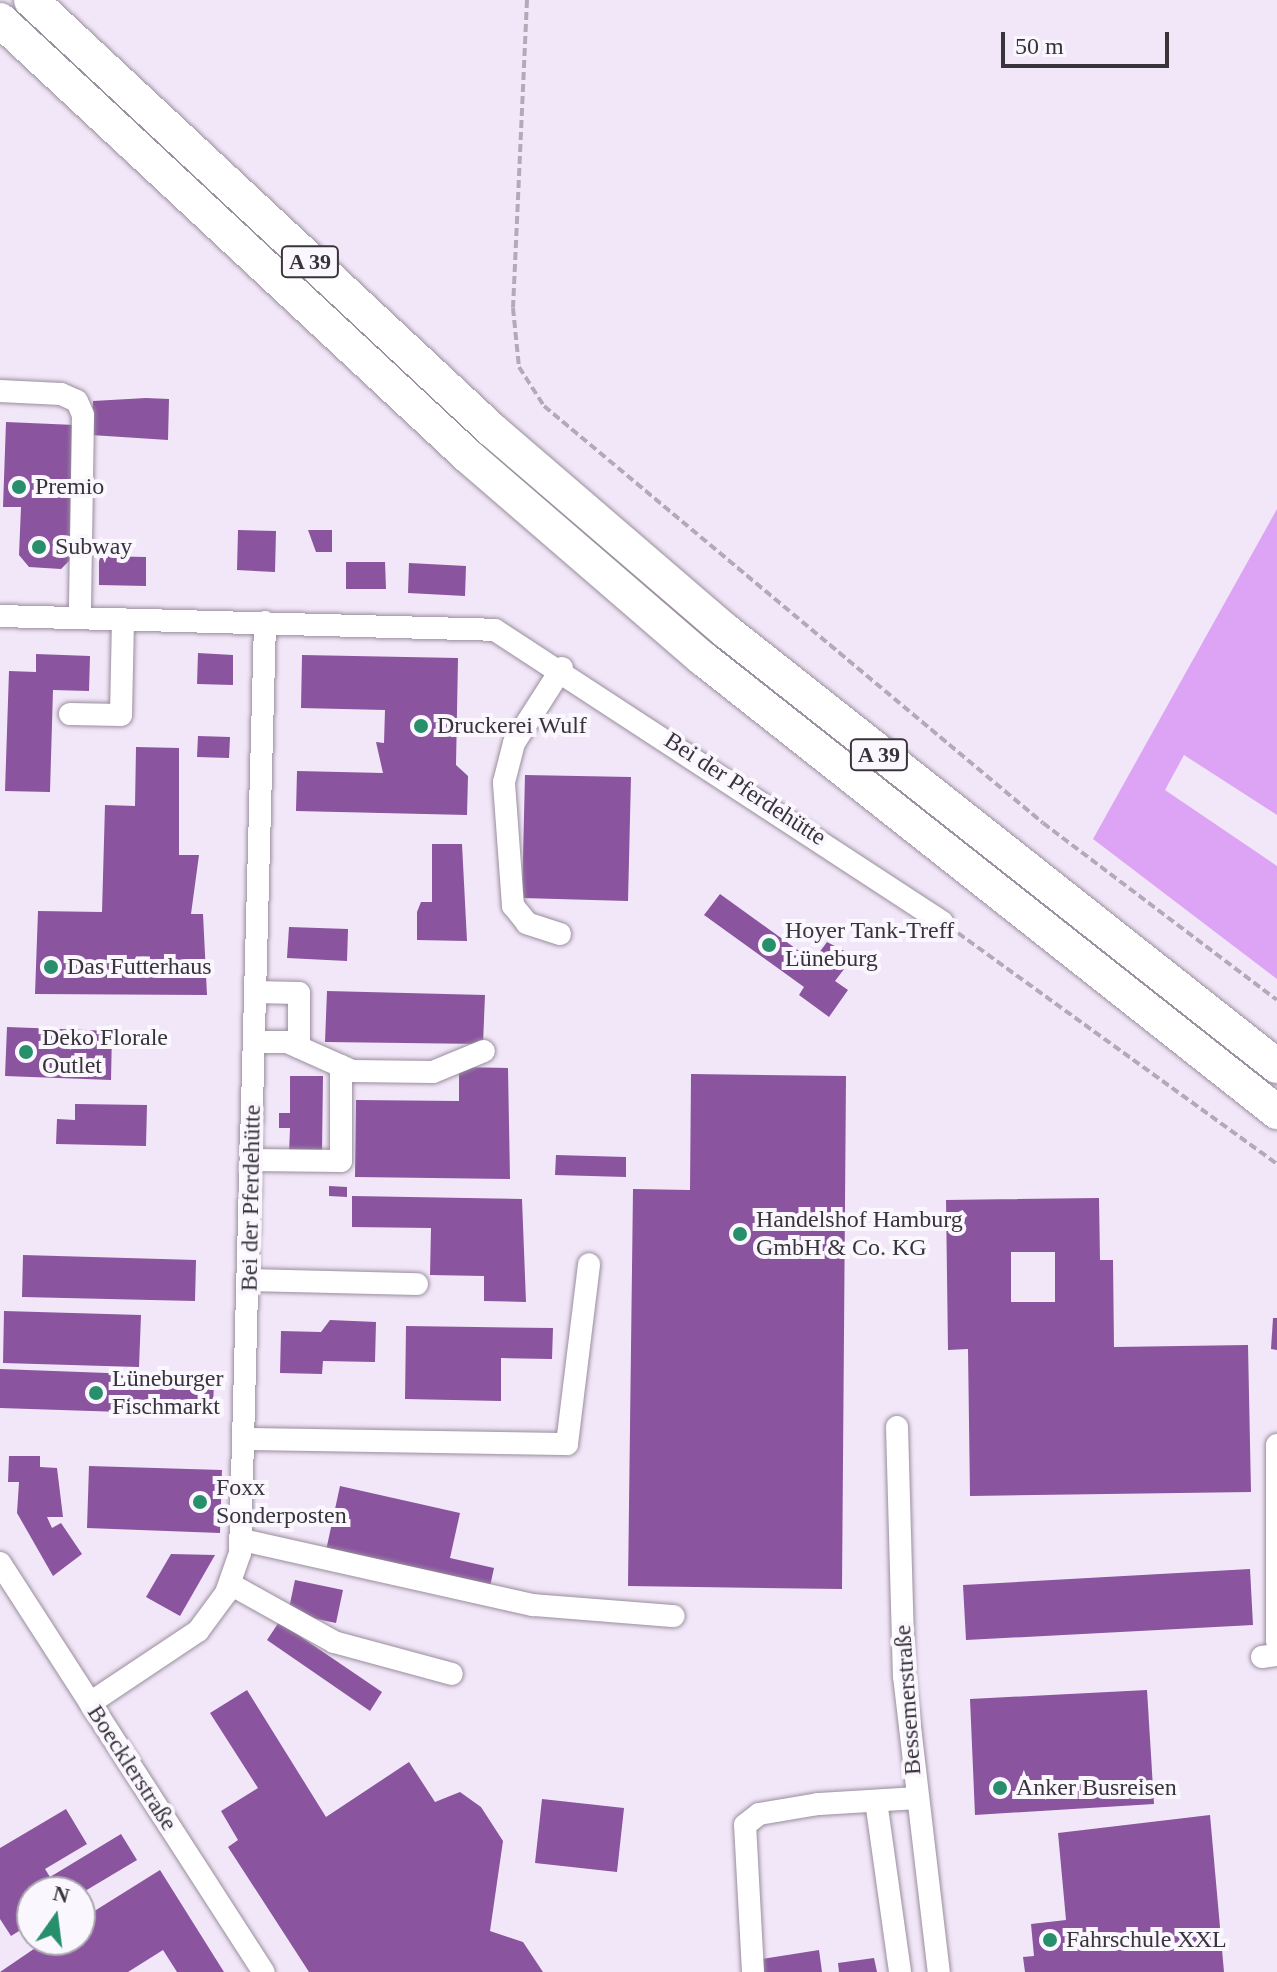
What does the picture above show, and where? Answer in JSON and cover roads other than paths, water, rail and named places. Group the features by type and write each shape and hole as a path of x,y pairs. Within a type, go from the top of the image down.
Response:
{"highway":[{"name":"A 39","path":"32,1 492,430 702,611 1277,1066"},
{"name":"A 39","path":"0,20 161,173 702,658 1277,1112"},
{"path":"0,50 161,173"}],"street":[{"path":"0,391 61,394 77,401 83,415 80,617"},
{"name":"Bei der Pferdehütte","path":"0,616 495,630 562,668 942,922"},
{"path":"70,714 121,715 123,619"},
{"name":"Bei der Pferdehütte","path":"90,1703 176,1650 230,1584 242,1540 265,622"},
{"path":"560,934 527,923 513,906 504,782 514,743 562,668"},
{"path":"255,992 299,993 299,1047"},
{"path":"255,1042 299,1047 341,1066 433,1072 484,1051"},
{"path":"252,1160 341,1161 341,1066"},
{"path":"245,1439 567,1444 589,1264"},
{"path":"249,1280 417,1284"},
{"name":"Bessemerstraße","path":"897,1427 915,1798 939,1972"},
{"path":"1272,1651 1277,1445"},
{"path":"242,1540 533,1605 674,1616"},
{"name":"Boecklerstraße","path":"0,1563 264,1972"},
{"path":"230,1584 334,1642 452,1674"},
{"path":"752,1965 745,1825 759,1814 915,1798"},
{"path":"876,1801 898,1962"}],"place":[{"name":"Premio","path":"19,487"},
{"name":"Subway","path":"39,547"},
{"name":"Druckerei Wulf","path":"421,726"},
{"name":"Hoyer Tank-Treff Lüneburg","path":"769,945"},
{"name":"Das Futterhaus","path":"51,967"},
{"name":"Deko Florale Outlet","path":"26,1052"},
{"name":"Handelshof Hamburg GmbH & Co. KG","path":"740,1234"},
{"name":"Lüneburger Fischmarkt","path":"96,1393"},
{"name":"Foxx Sonderposten","path":"200,1502"},
{"name":"Anker Busreisen","path":"1000,1788"},
{"name":"Fahrschule XXL","path":"1050,1940"}]}
